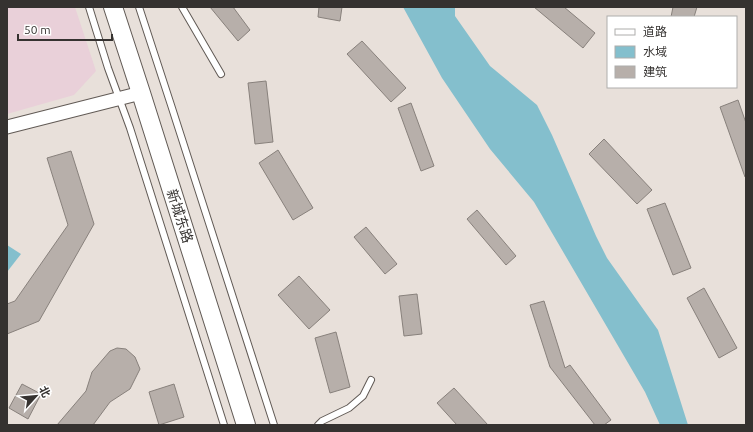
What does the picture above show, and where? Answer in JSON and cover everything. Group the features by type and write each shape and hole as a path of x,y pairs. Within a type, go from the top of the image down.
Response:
{"main road":[{"name":"新城东路","path":"113,7 246,425"}],"street":[{"path":"7,127 141,93"}],"lane":[{"path":"88,7 130,128 224,425"},
{"path":"139,7 274,425"},
{"path":"182,7 221,74"},
{"path":"318,425 322,421 349,408 363,396 371,380"}],"shaded area":[{"path":"7,7 75,7 96,71 74,95 7,114"}],"water":[{"path":"403,7 455,7 455,16 490,66 537,105 607,258 658,330 688,425 660,425 645,392 534,202 490,149 442,78"},
{"path":"7,245 21,254 7,272"}],"building":[{"path":"210,7 233,7 250,30 238,41"},
{"path":"319,7 342,7 340,21 318,17"},
{"path":"534,7 564,7 595,33 583,48"},
{"path":"673,7 697,7 694,16 671,16"},
{"path":"362,41 406,88 391,102 347,54"},
{"path":"266,81 273,142 255,144 248,83"},
{"path":"738,100 746,123 746,177 720,107"},
{"path":"411,103 434,166 421,171 398,108"},
{"path":"604,139 652,190 637,204 589,154"},
{"path":"278,150 313,208 293,220 259,163"},
{"path":"71,151 94,224 39,321 7,334 7,304 15,301 68,225 47,158"},
{"path":"665,203 691,268 673,275 647,209"},
{"path":"477,210 516,256 506,265 467,219"},
{"path":"366,227 397,264 385,274 354,237"},
{"path":"299,276 330,310 309,329 278,295"},
{"path":"704,288 737,348 719,358 687,298"},
{"path":"417,294 422,334 404,336 399,296"},
{"path":"544,301 565,368 570,365 611,420 604,425 595,425 550,367 530,305"},
{"path":"336,332 350,387 330,393 315,338"},
{"path":"117,348 126,349 135,357 140,369 130,389 110,402 93,425 57,425 86,391 92,372 110,351"},
{"path":"22,384 41,394 28,419 9,408"},
{"path":"174,384 184,417 159,425 149,392"},
{"path":"454,388 488,425 457,425 437,403"}]}
